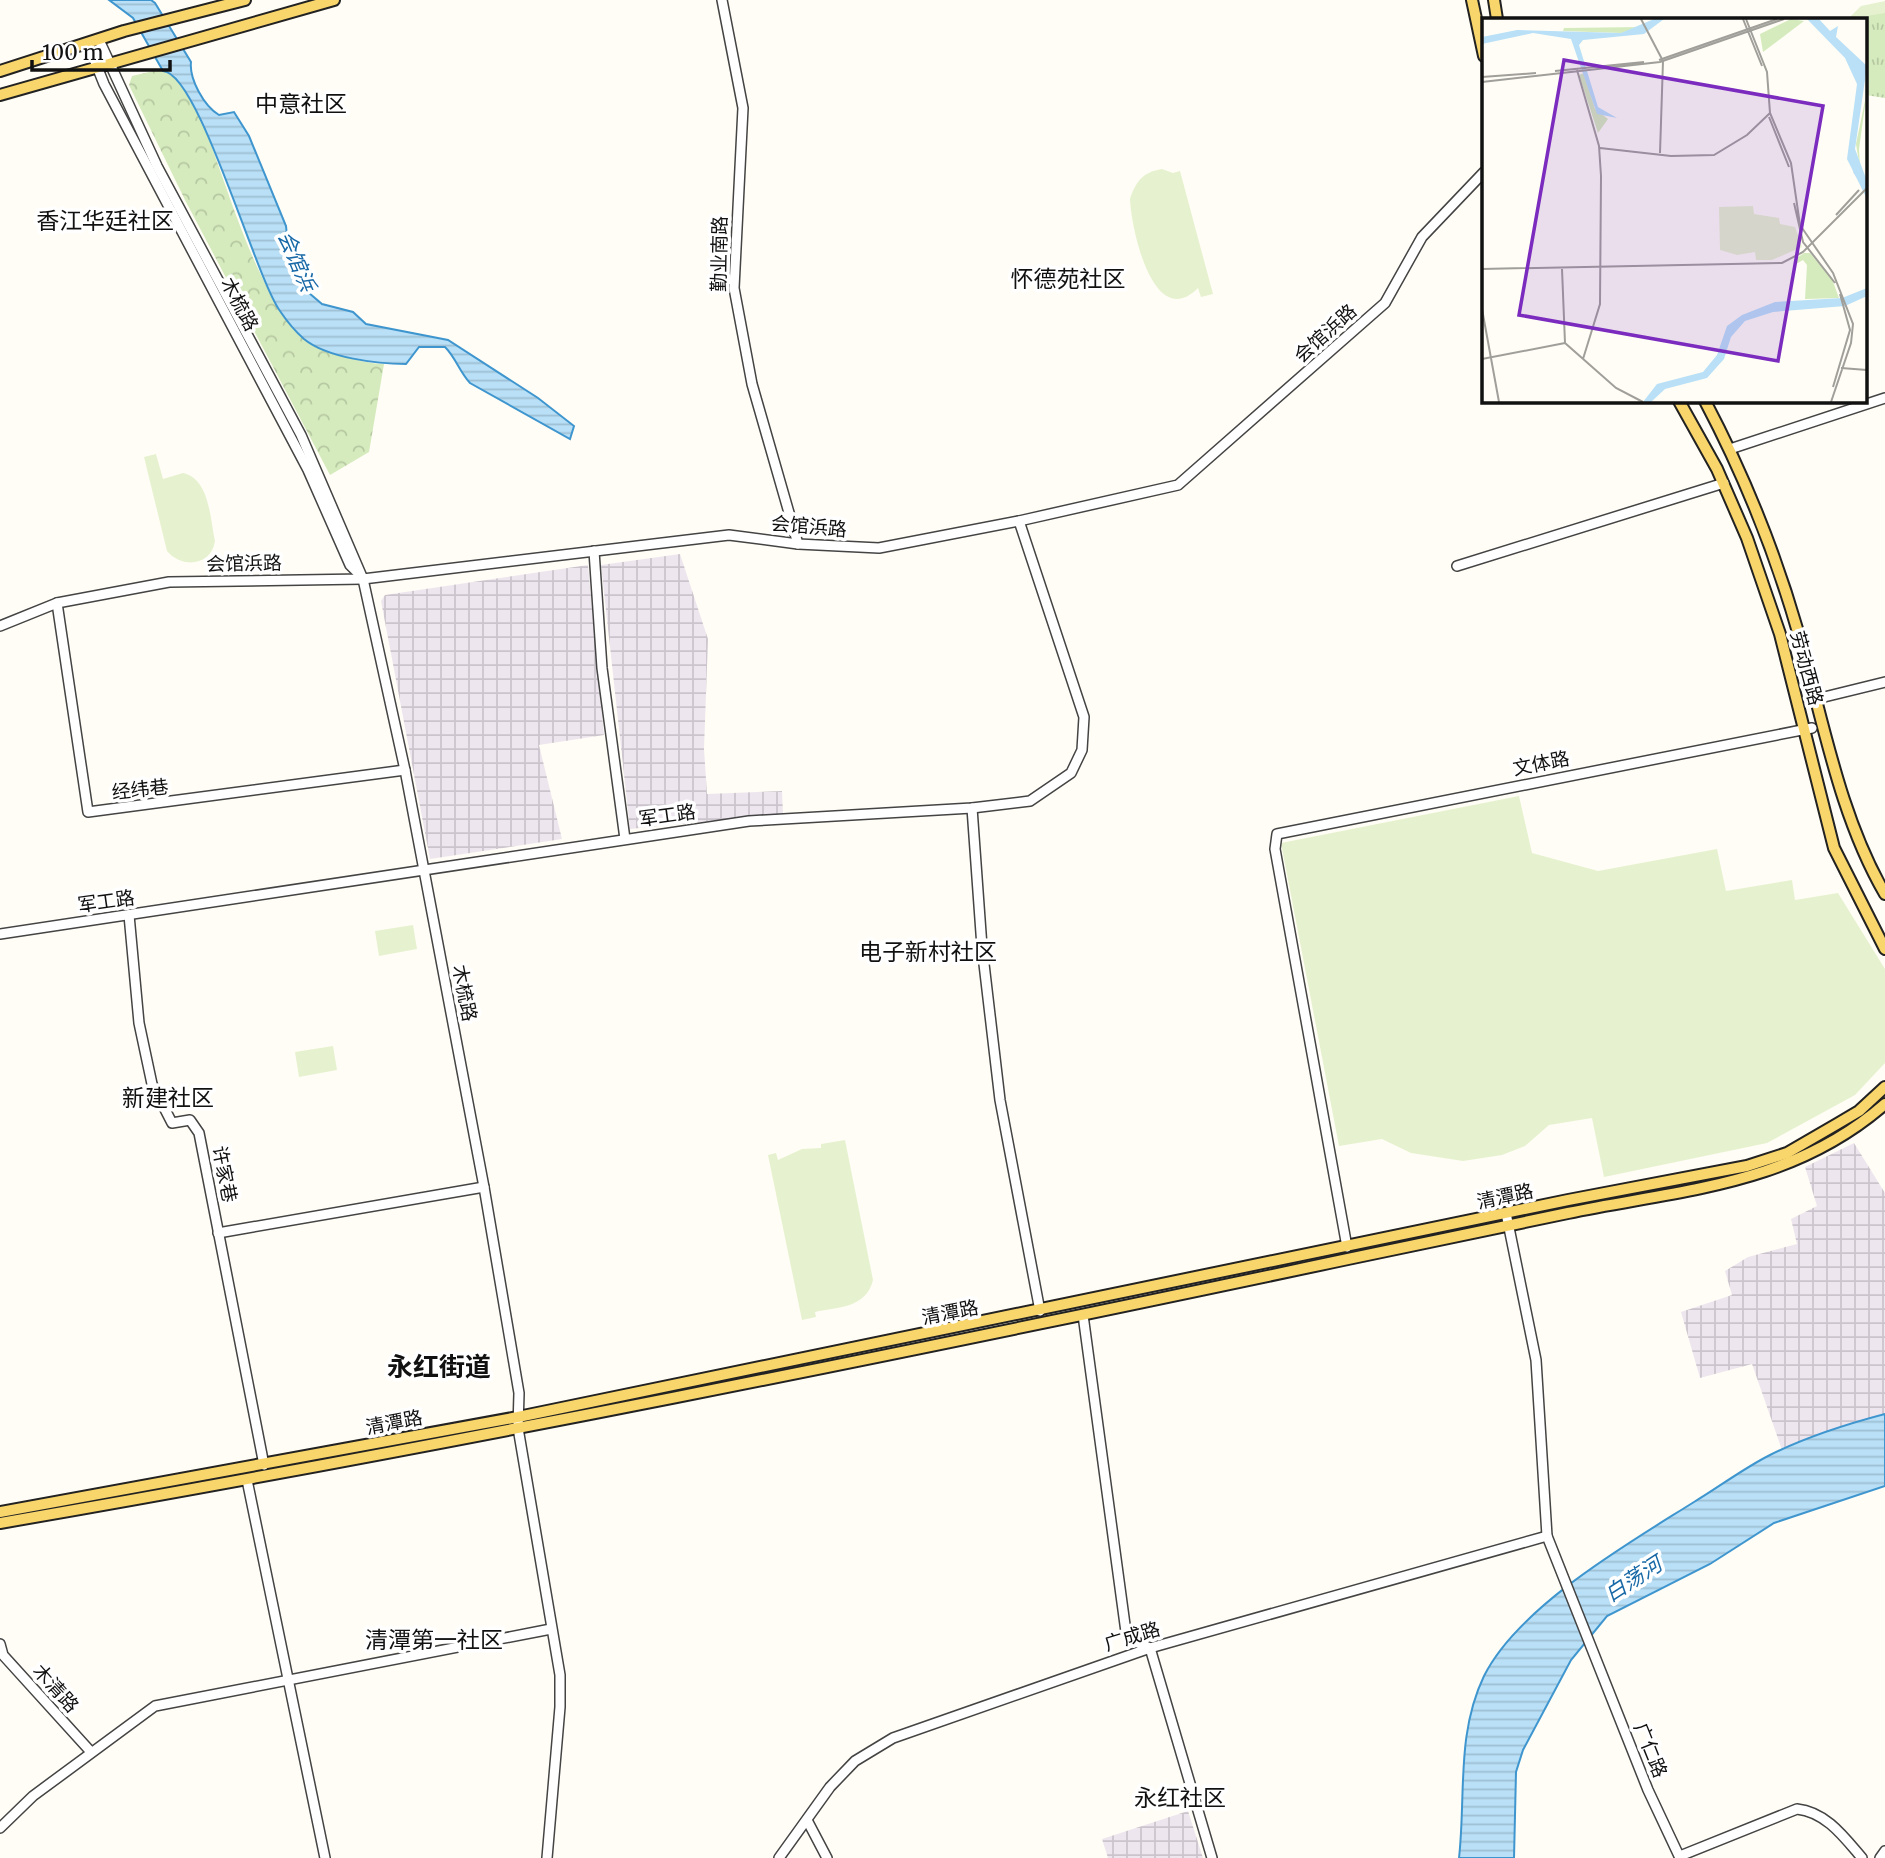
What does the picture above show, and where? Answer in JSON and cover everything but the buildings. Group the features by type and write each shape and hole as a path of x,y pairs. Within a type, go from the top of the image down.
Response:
{"main road":[{"path":"0,71 136,28 245,0"},
{"path":"0,95 102,63 334,0"},
{"path":"1472,0 1482,47"},
{"path":"1494,0 1497,18"},
{"name":"劳动西路","path":"1680,402 1724,483 1780,634 1808,729 1834,848 1885,949"},
{"name":"劳动西路","path":"1706,402 1730,449 1768,541 1859,843 1885,894"},
{"name":"清潭路","path":"0,1512 518,1423 1083,1315 1748,1166 1787,1153 1837,1125 1859,1111 1885,1087"},
{"name":"清潭路","path":"0,1522 247,1480 1347,1247 1751,1178 1792,1164 1843,1135 1885,1104"}],"street":[{"name":"勤业南路","path":"722,0 743,108 734,288 751,384 798,544"},
{"name":"木梳路","path":"93,42 308,470 350,565 363,579 405,770 484,1186 519,1393 518,1423 560,1675 560,1707 547,1858"},
{"name":"会馆浜路","path":"0,626 57,603 169,582 363,579 729,535 798,544 879,548 1019,522 1178,485 1385,303 1422,237 1482,174"},
{"path":"1730,449 1885,398"},
{"path":"1457,566 1724,483"},
{"name":"军工路","path":"0,934 750,821 972,808 1030,801 1051,790 1071,773 1083,750 1084,717 1019,522"},
{"path":"594,551 602,668 625,839"},
{"name":"经纬巷","path":"57,603 88,812 405,770"},
{"path":"1816,699 1885,682"},
{"name":"文体路","path":"1347,1247 1275,849 1277,834 1808,729"},
{"path":"972,808 982,947 1000,1100 1040,1311"},
{"name":"许家巷","path":"129,915 139,1023 152,1084 172,1122 190,1120 199,1133 264,1465"},
{"path":"218,1233 484,1186"},
{"name":"广仁路","path":"1508,1219 1536,1360 1547,1536 1648,1790 1680,1857"},
{"path":"1083,1315 1126,1632 1131,1640 1150,1648 1212,1858"},
{"path":"247,1480 325,1858"},
{"name":"广成路","path":"779,1858 830,1787 855,1762 893,1738 1150,1648 1547,1536"},
{"path":"0,1828 33,1796 155,1706 551,1629"},
{"name":"木清路","path":"0,1644 3,1655 91,1752"},
{"path":"1680,1857 1797,1809 1811,1810 1836,1828 1862,1858"},
{"path":"807,1820 827,1858"},
{"path":"1880,1858 1885,1851"}],"shaded area":[{"path":"680,554 708,639 704,749 707,794 782,791 783,814 630,829 601,565"},
{"path":"588,565 604,735 539,745 562,839 430,859 381,601 385,595"},
{"path":"1854,1143 1885,1193 1885,1414 1782,1450 1752,1364 1700,1378 1681,1312 1732,1295 1725,1271 1748,1257 1797,1244 1791,1219 1817,1206 1805,1167"},
{"path":"1188,1811 1203,1858 1108,1858 1102,1839"}],"green space":[{"path":"1885,1 1885,13 1849,18 1861,6"},
{"path":"1874,13 1885,13 1885,98 1868,95 1868,18 1863,18"},
{"path":"162,69 184,86 194,104 246,241 272,297 287,320 303,338 319,348 354,359 384,364 369,452 330,475 185,200 129,85 132,76"},
{"path":"1162,169 1173,173 1180,171 1213,294 1201,297 1198,288 1182,298 1169,297 1157,287 1148,271 1135,231 1130,199 1141,178"},
{"path":"156,454 163,479 183,473 199,483 204,491 215,541 208,556 202,560 187,562 173,557 167,551 144,457"},
{"path":"1519,796 1532,853 1598,871 1717,849 1726,891 1792,880 1795,900 1838,893 1885,969 1885,1063 1855,1095 1767,1143 1604,1177 1592,1118 1549,1125 1525,1146 1502,1155 1463,1161 1411,1153 1382,1139 1339,1146 1281,843"},
{"path":"413,925 417,949 379,956 375,931"},
{"path":"333,1046 337,1070 299,1077 295,1052"},
{"path":"845,1140 873,1280 858,1301 815,1312 816,1317 802,1320 768,1155 776,1153 778,1160 802,1149 821,1148 821,1144"}],"water":[{"path":"109,0 151,0 155,3 191,62 192,76 203,99 219,115 234,112 249,136 286,226 288,246 302,287 322,304 353,312 366,324 448,340 538,398 574,426 570,439 470,383 445,347 419,347 406,364 381,363 326,351 301,336 282,314 269,290 193,104 177,80 163,71 133,18"},
{"name":"白荡河","path":"1885,1414 1885,1486 1774,1523 1710,1564 1607,1616 1571,1660 1523,1750 1516,1772 1514,1858 1459,1858 1469,1720 1484,1676 1500,1650 1522,1625 1578,1578 1608,1557 1751,1466 1812,1437"}],"district":[{"name":"中意社区","path":"301,103"},
{"name":"香江华廷社区","path":"105,220"},
{"name":"怀德苑社区","path":"1068,278"},
{"name":"电子新村社区","path":"928,951"},
{"name":"新建社区","path":"168,1097"},
{"name":"永红街道","path":"439,1366"},
{"name":"清潭第一社区","path":"434,1639"},
{"name":"永红社区","path":"1180,1797"}],"water label":[{"name":"会馆浜","path":"297,261"}]}
